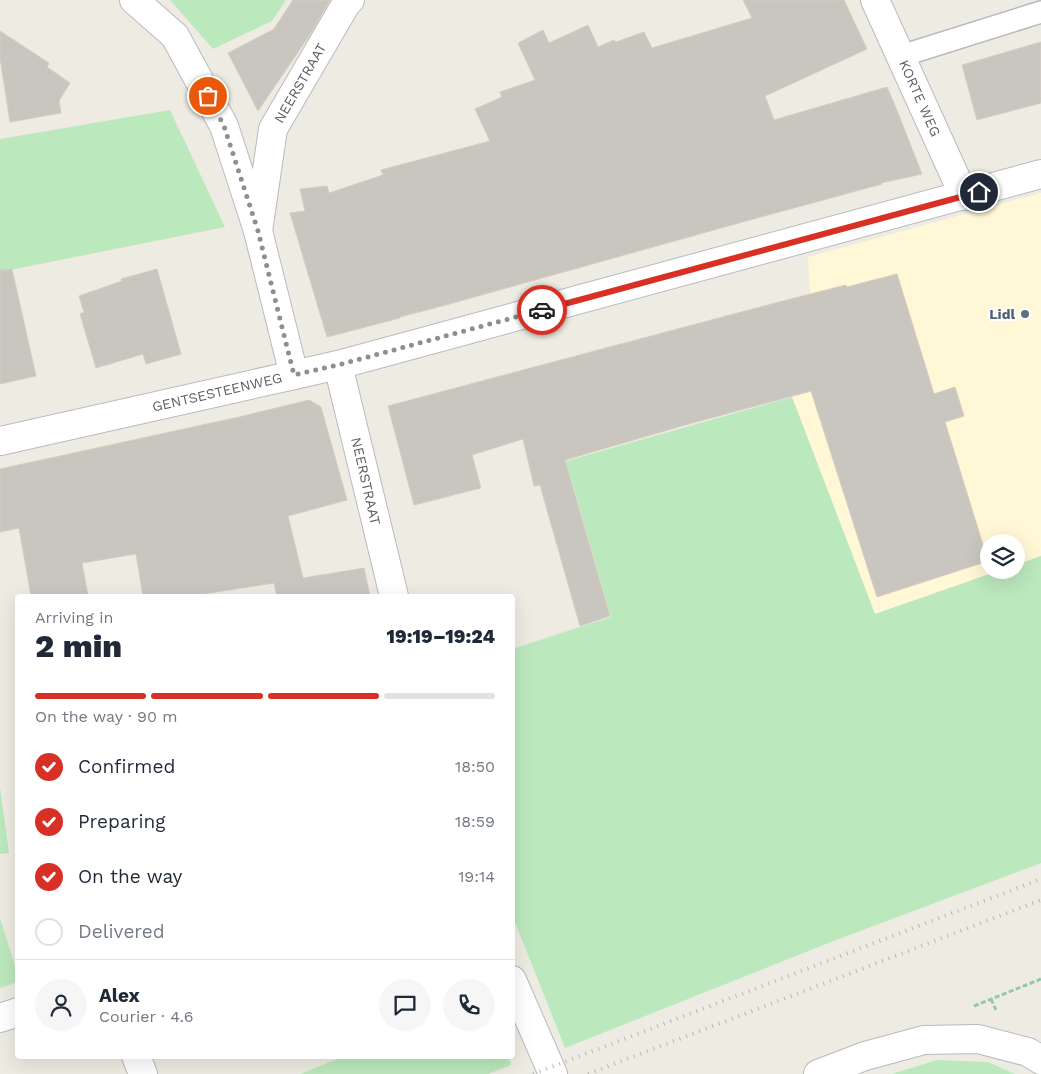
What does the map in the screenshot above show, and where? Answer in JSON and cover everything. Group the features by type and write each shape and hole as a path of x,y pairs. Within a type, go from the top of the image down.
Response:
{"street":[{"path":"134,0 175,36 224,126 258,231 294,375"},
{"name":"NEERSTRAAT","path":"258,231 273,129 350,0"},
{"name":"KORTE WEG","path":"875,0 964,196"},
{"name":"GENTSESTEENWEG","path":"0,441 338,365 1041,174"},
{"name":"NEERSTRAAT","path":"338,365 394,594"},
{"path":"515,987 553,1074"},
{"path":"0,1018 15,1013"},
{"path":"818,1074 865,1056 924,1040 978,1039 1028,1052 1041,1060"},
{"path":"137,1059 143,1074"}],"lane":[{"path":"901,56 1041,12"}],"shaded area":[{"path":"1041,193 1041,556 1025,562 1025,534 980,534 980,577 875,614 792,397 836,385 810,294 808,257"}],"green space":[{"path":"170,0 286,0 272,21 213,49"},
{"path":"170,110 225,227 0,272 0,139"},
{"path":"792,397 875,614 980,577 980,579 1025,579 1025,562 1041,556 1041,863 831,942 565,1048 515,922 515,648 611,617 566,461"},
{"path":"0,787 9,853 0,854"},
{"path":"0,918 15,966 15,983 0,988"},
{"path":"338,1059 510,1059 511,1065 488,1074 300,1074"},
{"path":"937,1060 988,1062 1015,1074 892,1074"}],"building":[{"path":"293,0 330,0 311,33 258,111 228,53 274,29"},
{"path":"743,0 844,0 867,49 765,96 774,120 887,87 922,174 881,183 327,337 290,213 305,211 300,189 327,186 329,193 383,175 381,170 490,141 475,109 502,97 500,92 535,80 518,43 543,30 549,43 588,25 598,47 614,40 616,42 644,32 652,48 752,18"},
{"path":"0,31 49,63 47,67 70,83 59,101 61,113 10,122 0,58"},
{"path":"1041,42 1041,103 977,120 962,65"},
{"path":"12,269 36,376 0,384 0,270"},
{"path":"157,269 181,354 146,364 143,354 96,368 80,314 84,312 79,296 122,281 121,279"},
{"path":"897,274 934,394 955,387 964,416 945,422 980,535 980,564 877,597 811,391 565,460 610,616 580,626 540,485 534,486 523,439 472,455 481,488 414,505 388,406 779,302 846,285 847,287"},
{"path":"309,400 321,407 347,500 288,516 303,578 364,568 370,594 277,594 274,583 203,594 143,594 136,554 82,563 88,594 31,594 19,528 0,532 0,469"}],"railway":[{"path":"533,1074 1041,879"},
{"path":"588,1074 1041,900"}],"way so far":[{"path":"208,96 224,126 258,231 294,375 542,310"}],"place":[{"name":"Lidl","path":"1025,314"}],"route":[{"path":"542,310 979,192"}]}
